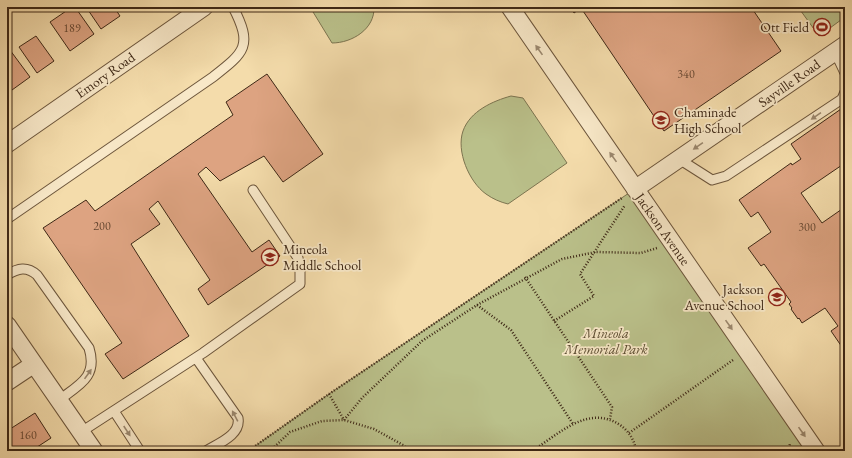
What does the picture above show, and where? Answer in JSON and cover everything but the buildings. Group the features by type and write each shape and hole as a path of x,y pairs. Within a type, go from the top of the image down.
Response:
{"street":[{"name":"Emory Road","path":"7,144 204,7"},
{"name":"Jackson Avenue","path":"510,7 816,451"},
{"name":"Sayville Road","path":"635,189 840,48"},
{"path":"7,324 94,451"},
{"path":"7,382 34,364"}],"lane":[{"path":"7,219 213,77 240,55 244,44 244,32 233,7"},
{"path":"840,48 845,73"},
{"path":"679,159 712,180 726,176 842,99 845,92"},
{"path":"81,432 196,358 300,284 300,267 298,258 253,190"},
{"path":"7,276 16,270 23,268 31,270 37,275 89,348 92,357 92,370 81,382 59,400"},
{"path":"196,358 238,418 239,424 236,432 206,451"},
{"path":"114,411 140,451"}],"path":[{"path":"554,321 594,296 580,274 596,252 635,189"},
{"path":"248,451 329,394 635,189"},
{"path":"344,420 362,398 422,341 526,277 562,259 596,252 641,253 672,243"},
{"path":"526,277 612,407 610,419"},
{"path":"477,306 511,330 573,424"},
{"path":"629,433 746,351"},
{"path":"329,394 344,420"},
{"path":"532,451 573,424 590,417 610,419 623,427 629,433 636,451"},
{"path":"270,451 290,432 322,421 344,420 374,429 403,445 410,451"}],"green space":[{"path":"310,7 374,7 371,22 361,33 347,40 332,43"},
{"name":"Ott Field","path":"798,7 845,7 845,17 819,36"},
{"path":"511,96 523,98 567,163 508,204 489,196 474,182 469,174 463,157 461,139 466,124 477,112 490,104"},
{"name":"Mineola Memorial Park","path":"635,189 816,451 248,451 329,394"}],"place":[{"name":"Ott Field","path":"822,27"},
{"name":"Chaminade High School","path":"661,120"},
{"name":"Mineola Middle School","path":"270,257"},
{"name":"Jackson Avenue School","path":"777,297"}]}
